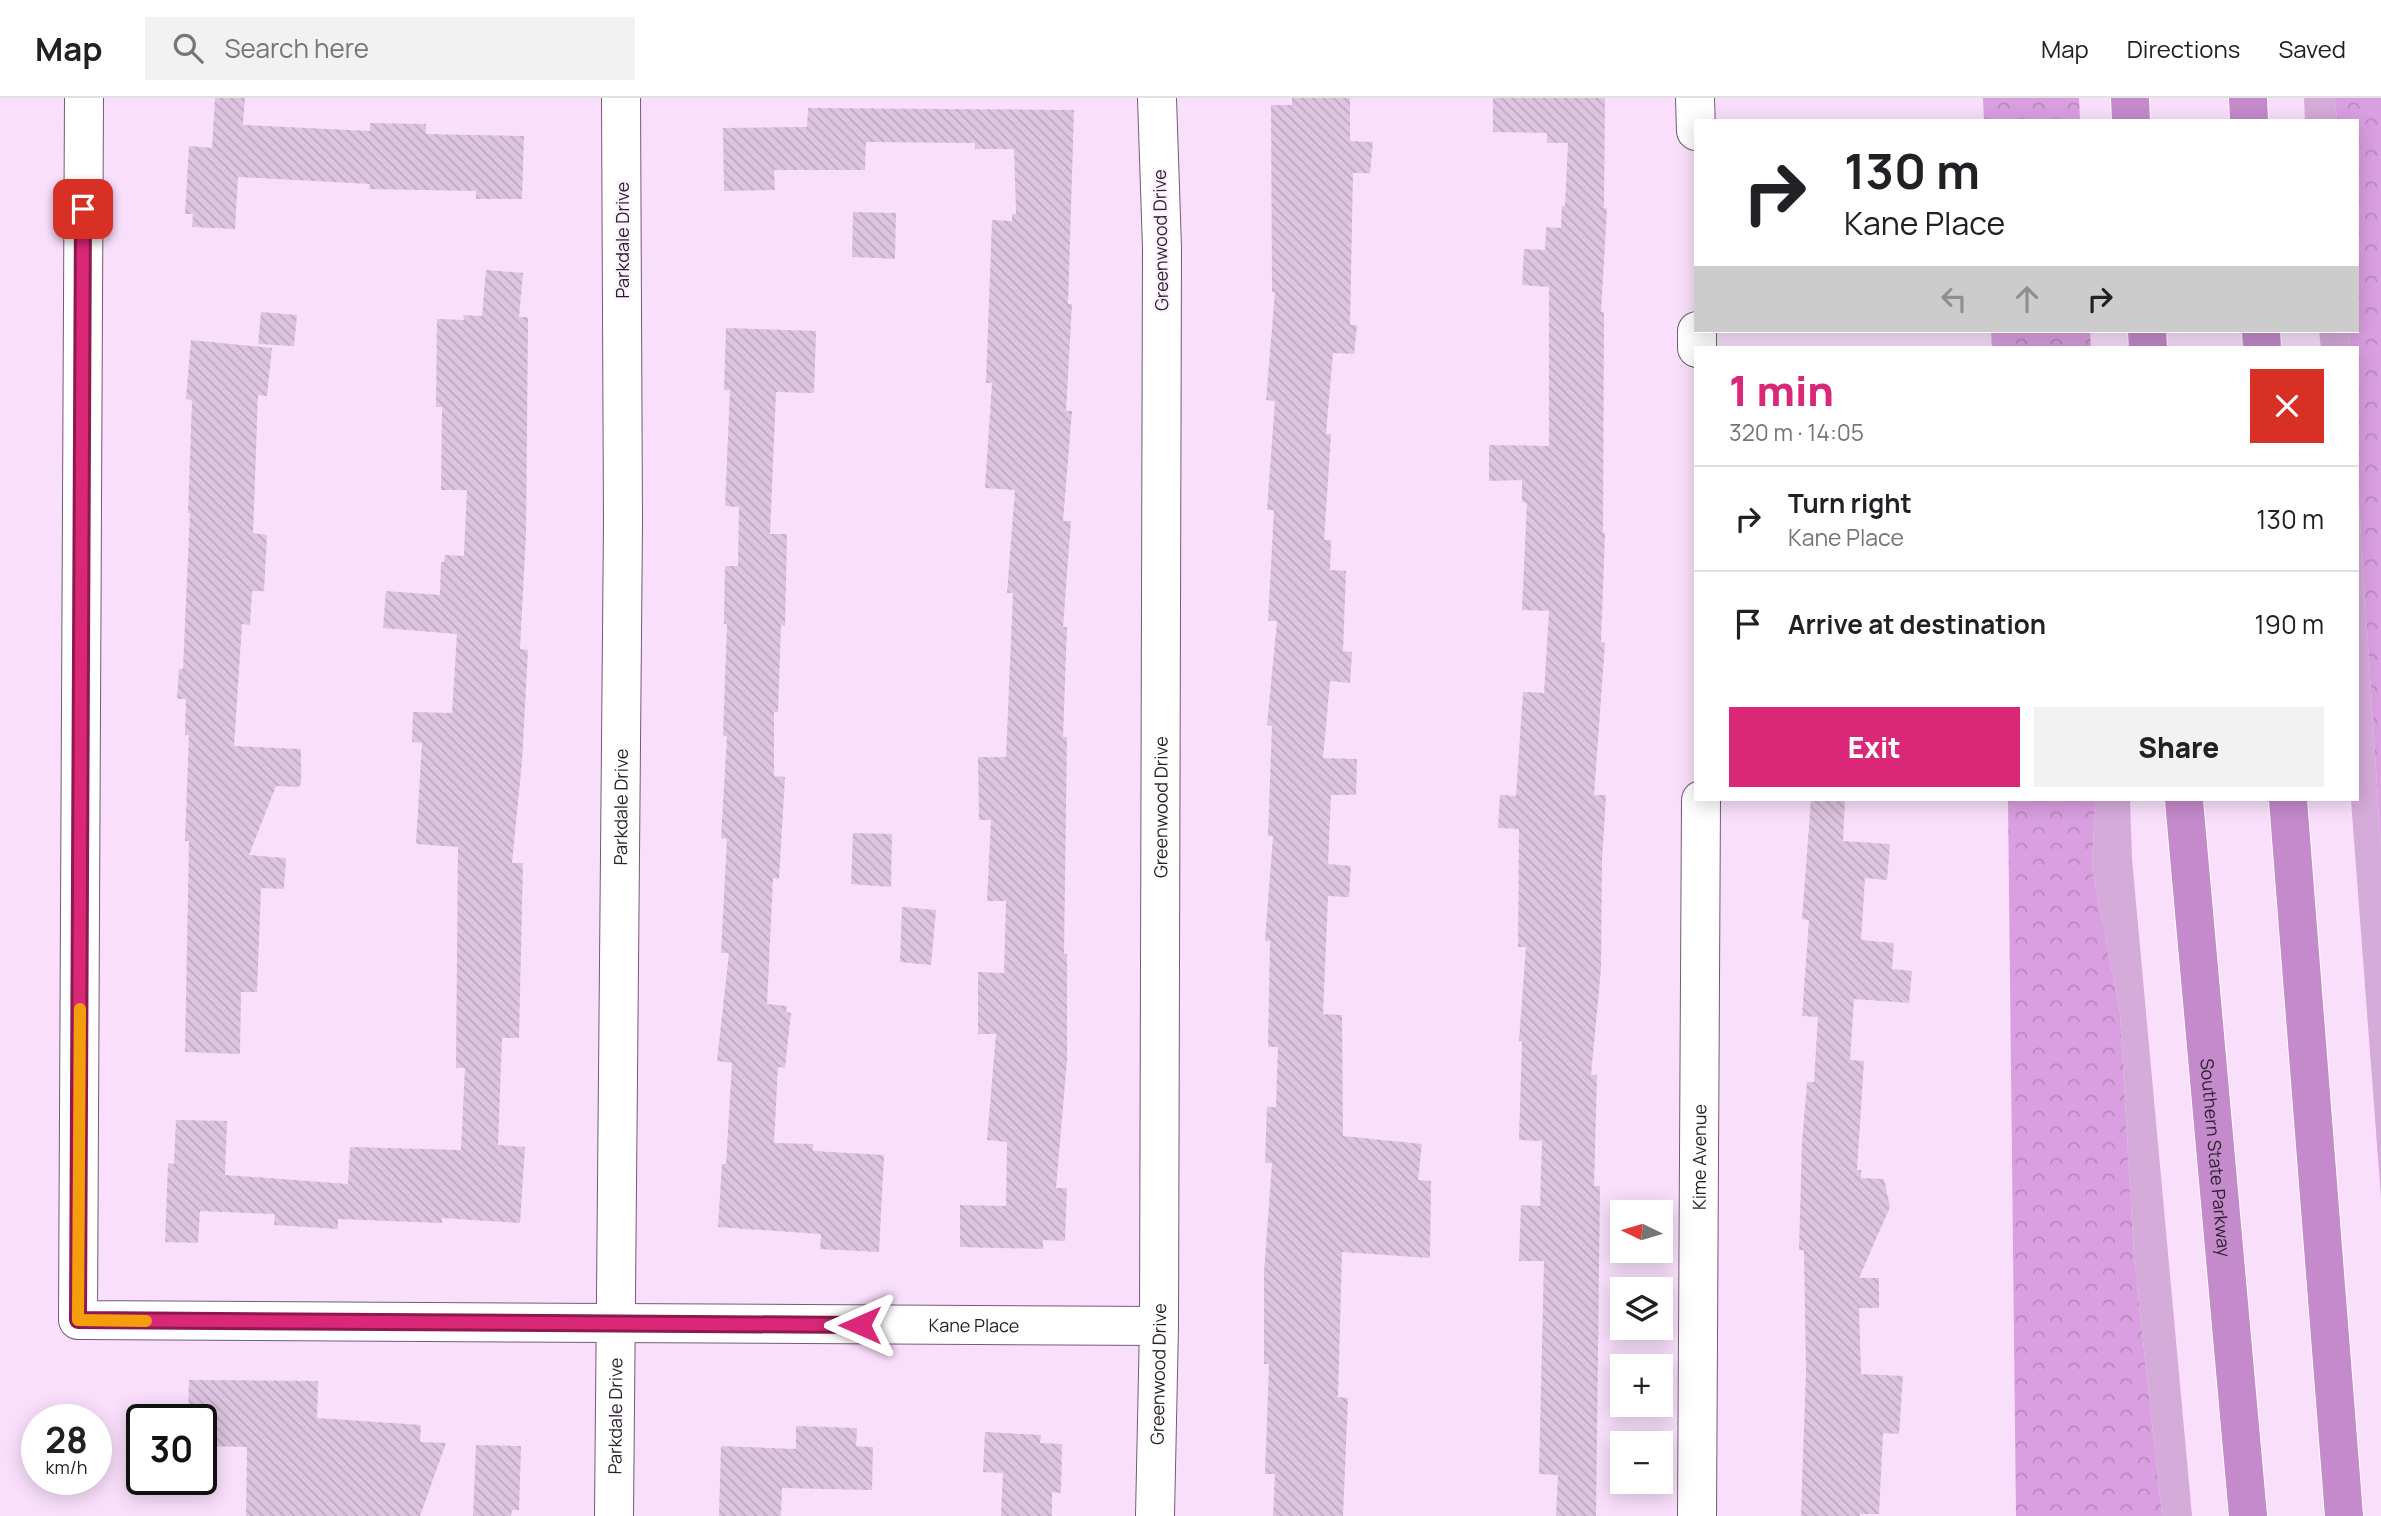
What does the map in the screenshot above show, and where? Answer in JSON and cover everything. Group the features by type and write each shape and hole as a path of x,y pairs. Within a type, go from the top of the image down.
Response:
{"highway":[{"path":"2130,98 2131,119"},
{"path":"2248,98 2249,119"},
{"name":"Southern State Parkway","path":"2184,801 2231,1353 2248,1516"},
{"path":"2288,801 2344,1516"},
{"path":"2222,1516 2231,1353"}],"street":[{"name":"Kane Place","path":"84,98 78,1320 1159,1326"},
{"name":"Parkdale Drive","path":"614,1516 623,523 621,98"},
{"name":"Greenwood Drive","path":"1155,1516 1159,1326 1162,248 1157,98"},
{"path":"1696,98 1696,119"},
{"name":"Kime Avenue","path":"1697,1516 1701,801"}],"shaded area":[{"path":"2304,98 2335,98 2337,119 2305,119"},
{"path":"2319,333 2349,333 2350,346 2321,346"},
{"path":"2359,504 2381,847 2381,1198 2351,801 2359,801"},
{"path":"2095,801 2130,801 2132,859 2192,1516 2162,1516 2134,1257 2120,1013 2092,869"}],"green space":[{"path":"1983,98 2079,98 2080,119 1984,119"},
{"path":"2335,98 2381,98 2381,847 2359,504 2359,346 2350,346 2349,333 2359,333 2359,119 2337,119"},
{"path":"1991,333 2090,333 2091,346 1992,346"},
{"path":"2008,801 2095,801 2092,869 2120,1013 2134,1257 2162,1516 2016,1516"}],"building":[{"path":"215,98 245,98 243,125 370,131 370,123 426,124 426,134 524,136 522,199 476,199 476,191 369,189 370,184 238,177 235,229 192,227 193,214 185,214 189,146 212,148"},
{"path":"1292,98 1350,98 1350,141 1373,142 1370,173 1353,173 1350,325 1357,325 1354,354 1333,353 1326,434 1331,434 1324,540 1331,540 1330,570 1346,571 1343,651 1352,652 1350,683 1330,681 1323,758 1357,759 1356,795 1331,795 1328,864 1351,866 1349,897 1328,896 1323,1014 1342,1015 1343,1136 1422,1144 1418,1180 1431,1181 1430,1258 1342,1252 1338,1397 1348,1398 1343,1516 1273,1516 1275,1474 1265,1474 1269,1364 1264,1364 1264,1273 1272,1163 1265,1163 1267,1107 1276,1107 1278,1047 1268,1047 1270,941 1265,941 1273,836 1268,836 1272,726 1267,725 1277,621 1268,621 1274,510 1267,510 1275,401 1266,400 1275,292 1272,292 1271,105 1292,105"},
{"path":"1493,98 1605,98 1604,208 1607,209 1601,312 1604,312 1605,533 1601,642 1605,643 1594,795 1606,795 1602,860 1601,969 1591,1075 1597,1075 1594,1186 1600,1186 1596,1516 1556,1516 1558,1475 1539,1474 1544,1261 1519,1261 1521,1205 1540,1206 1542,1141 1519,1140 1522,1041 1519,1041 1526,947 1518,947 1519,829 1498,828 1500,795 1516,796 1523,692 1544,693 1549,611 1522,610 1527,503 1522,502 1522,480 1489,481 1489,445 1549,446 1549,287 1522,285 1524,249 1545,250 1546,227 1561,228 1562,206 1565,206 1568,143 1547,143 1547,133 1493,132"},
{"path":"808,108 1074,110 1068,304 1072,304 1066,411 1072,411 1063,521 1071,521 1063,627 1067,627 1063,737 1067,737 1064,954 1067,954 1067,1060 1056,1188 1067,1188 1065,1241 1043,1240 1043,1249 960,1247 960,1205 1006,1206 1007,1142 987,1140 996,1034 978,1034 978,972 1004,973 1006,901 987,901 991,820 979,820 978,757 1006,757 1013,593 1007,593 1015,490 985,488 992,383 986,383 992,220 1012,221 1012,214 1016,214 1014,149 975,149 975,143 866,142 865,170 774,170 775,190 724,191 723,128 807,127"},
{"path":"853,212 896,213 895,259 852,257"},
{"path":"486,270 523,273 519,317 528,317 526,534 520,649 528,650 522,761 512,863 523,863 519,1038 502,1038 498,1145 525,1147 520,1223 442,1218 442,1223 338,1219 338,1229 274,1225 275,1214 200,1211 198,1243 165,1242 168,1163 174,1164 176,1120 227,1121 225,1175 348,1184 350,1147 461,1150 465,1068 456,1068 458,847 416,844 422,743 412,742 413,712 452,713 457,634 383,628 386,591 440,595 441,562 444,562 445,555 464,556 467,490 441,490 442,407 436,407 437,319 464,320 463,315 482,316"},
{"path":"261,312 297,315 294,346 258,344"},
{"path":"726,328 816,331 814,393 776,392 770,534 787,534 785,626 781,625 778,712 774,712 774,776 785,777 779,879 773,878 767,1004 787,1006 786,1012 791,1013 785,1068 778,1067 774,1143 813,1144 813,1151 884,1155 879,1252 820,1249 821,1234 718,1227 722,1164 726,1164 732,1063 717,1061 729,953 721,953 727,839 721,838 727,736 723,736 727,624 724,624 725,566 738,566 739,507 725,506 730,390 724,390"},
{"path":"191,340 272,348 267,396 258,395 253,533 267,535 264,591 252,591 250,625 242,624 234,746 301,749 301,784 298,787 276,786 249,855 286,858 284,889 261,888 257,992 241,992 240,1054 185,1052 189,841 185,841 189,735 185,735 186,699 177,699 179,669 183,669 190,513 192,400 186,399"},
{"path":"1811,801 1845,801 1843,841 1890,844 1887,880 1865,878 1861,940 1894,943 1892,969 1912,971 1909,1003 1854,999 1850,1060 1864,1061 1857,1170 1861,1170 1861,1178 1884,1179 1890,1207 1859,1278 1879,1278 1879,1308 1859,1308 1861,1374 1903,1376 1899,1434 1883,1433 1879,1514 1801,1516 1806,1371 1804,1250 1799,1250 1802,1144 1807,1082 1814,1082 1818,1017 1802,1016 1809,920 1802,919"},
{"path":"853,833 892,834 891,887 851,884"},
{"path":"902,907 936,910 931,965 900,962"},
{"path":"189,1380 318,1381 317,1418 421,1425 420,1442 446,1443 420,1516 246,1516 247,1447 217,1446 217,1404 188,1404"},
{"path":"796,1426 857,1428 856,1446 873,1447 872,1490 782,1488 781,1516 719,1516 721,1446 796,1449"},
{"path":"985,1432 1041,1435 1040,1443 1062,1444 1061,1493 1052,1492 1052,1516 1001,1516 1003,1473 983,1472"},
{"path":"476,1445 521,1446 519,1510 512,1510 511,1516 473,1516"}],"slow traffic":[{"path":"80,1009 78,1320 146,1321"}],"route":[{"path":"83,209 78,1320 860,1325"}]}
